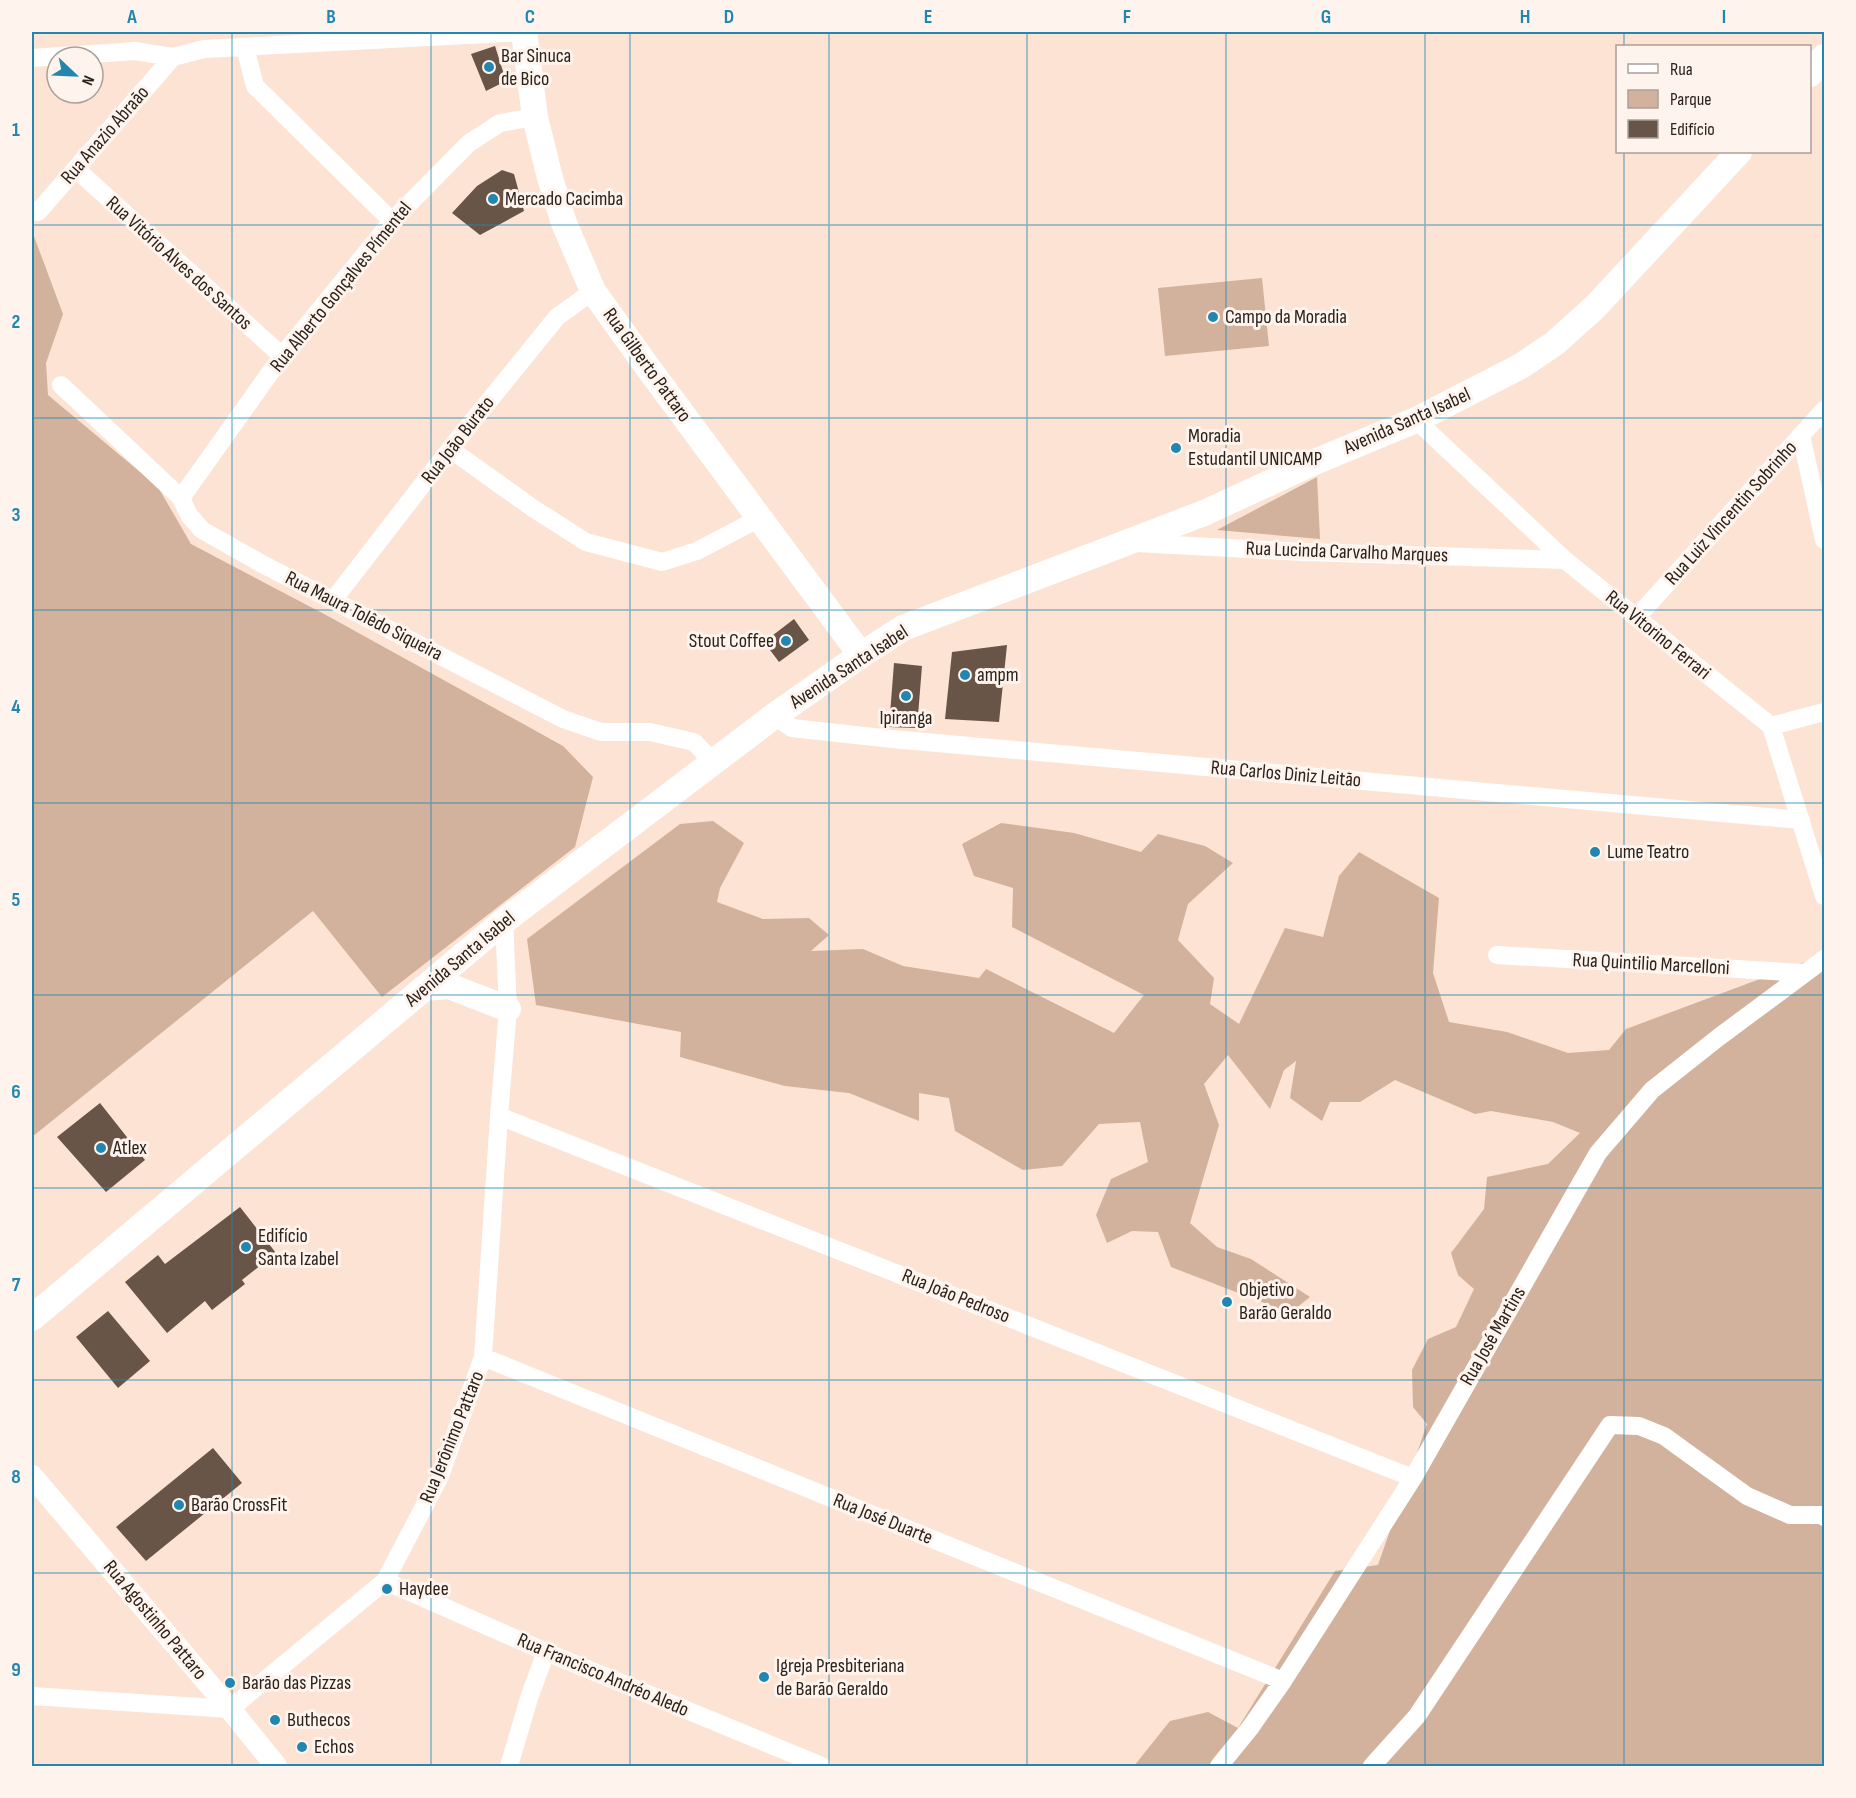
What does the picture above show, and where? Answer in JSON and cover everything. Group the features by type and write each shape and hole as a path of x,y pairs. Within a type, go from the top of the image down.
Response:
{"main road":[{"name":"Rua Gilberto Pattaro","path":"524,32 535,117 564,223 593,291 861,655"},
{"path":"1811,72 1824,57"},
{"name":"Avenida Santa Isabel","path":"32,1318 504,921 774,716 861,655 903,628 1204,513 1317,461 1416,420 1489,384 1555,344 1595,307 1738,153"},
{"path":"424,988 448,986 508,1009"}],"street":[{"path":"32,58 135,51 173,57 204,49 524,32"},
{"path":"245,47 255,86 392,220"},
{"name":"Rua Anazio Abraão","path":"38,212 173,57"},
{"name":"Rua Alberto Gonçalves Pímentel","path":"181,498 282,356 392,220 469,143 500,123 535,117"},
{"name":"Rua Vitório Alves dos Santos","path":"76,169 282,356"},
{"name":"Rua João Burato","path":"334,599 450,449 557,317 593,291"},
{"name":"Rua Maura Tolêdo Siqueira","path":"61,385 181,498 189,515 202,530 264,565 334,599 563,719 601,732 650,732 694,742 714,763"},
{"name":"Rua Luiz Vincentin Sobrinho","path":"1637,617 1824,410"},
{"name":"Rua Vitorino Ferrari","path":"1416,420 1565,560 1771,726"},
{"path":"1801,435 1824,540"},
{"path":"450,449 534,509 586,542 662,562 697,551 760,518"},
{"name":"Rua Lucinda Carvalho Marques","path":"1128,542 1303,552 1565,560"},
{"path":"1824,712 1771,726 1824,896"},
{"name":"Rua Carlos Diniz Leitão","path":"774,716 792,728 892,739 1802,820"},
{"name":"Rua Jerônimo Pattaro","path":"230,1708 385,1581 440,1476 483,1357 508,1009 504,921"},
{"name":"Rua Quintilio Marcelloni","path":"1497,955 1804,973"},
{"name":"Rua José Martins","path":"1219,1767 1250,1728 1282,1681 1413,1478 1598,1153 1652,1090 1824,959"},
{"name":"Rua João Pedroso","path":"499,1116 1413,1478"},
{"name":"Rua José Duarte","path":"483,1357 1282,1681"},
{"path":"1372,1767 1417,1716 1610,1425 1639,1426 1664,1436 1747,1496 1790,1515 1821,1515 1824,1517"},
{"name":"Rua Agostinho Pattaro","path":"32,1476 230,1708 276,1767"},
{"name":"Rua Francisco Andréo Aledo","path":"385,1581 546,1652 822,1767"},
{"path":"509,1767 530,1695 546,1652"},
{"path":"32,1696 230,1708"}],"green space":[{"path":"32,231 63,314 46,363 48,395 158,487 191,544 326,615 563,746 593,777 575,847 382,997 313,911 32,1137"},
{"name":"Campo da Moradia","path":"1262,278 1269,346 1165,356 1158,288"},
{"path":"1317,477 1320,539 1217,530"},
{"path":"713,821 744,843 720,888 717,902 763,919 809,918 829,935 811,951 863,949 903,966 979,978 986,969 1114,1033 1144,995 1012,927 1013,888 974,876 962,844 1001,823 1074,833 1141,852 1158,834 1205,846 1233,863 1188,904 1178,940 1214,978 1210,1004 1239,1024 1285,928 1323,937 1339,876 1359,852 1439,898 1433,973 1449,1022 1507,1032 1568,1053 1609,1050 1626,1029 1824,955 1824,1766 1134,1766 1170,1721 1208,1712 1238,1728 1335,1571 1378,1565 1427,1424 1413,1407 1412,1370 1428,1339 1456,1327 1474,1289 1458,1275 1451,1253 1484,1209 1487,1177 1548,1164 1580,1133 1553,1122 1491,1111 1475,1114 1395,1080 1360,1102 1330,1102 1322,1121 1290,1098 1296,1061 1284,1070 1270,1109 1228,1055 1204,1084 1219,1125 1190,1223 1217,1247 1251,1259 1310,1297 1290,1313 1171,1267 1158,1232 1132,1231 1107,1243 1096,1215 1111,1179 1148,1162 1140,1122 1099,1124 1062,1166 1023,1170 955,1131 949,1098 919,1093 919,1121 849,1093 785,1086 680,1057 681,1032 536,1005 527,939 680,824"}],"building":[{"name":"Bar Sinuca de Bico","path":"495,46 506,81 486,91 471,54"},
{"name":"Mercado Cacimba","path":"502,170 514,174 524,211 480,235 452,213 477,186"},
{"name":"Stout Coffee","path":"794,619 809,640 779,662 764,642"},
{"path":"1007,645 999,722 945,719 952,652"},
{"name":"Ipiranga","path":"894,663 922,666 917,728 889,727"},
{"name":"Atlex","path":"100,1103 145,1160 106,1192 57,1137"},
{"path":"240,1207 276,1253 242,1280 245,1284 212,1310 205,1301 167,1333 125,1282 158,1255 165,1264"},
{"path":"108,1311 150,1361 118,1388 76,1337"},
{"name":"Barão CrossFit","path":"213,1448 242,1483 146,1561 116,1527"}],"place":[{"name":"Bar Sinuca de Bico","path":"489,67"},
{"name":"Mercado Cacimba","path":"493,199"},
{"name":"Campo da Moradia","path":"1213,317"},
{"name":"Moradia Estudantil UNICAMP","path":"1176,448"},
{"name":"Stout Coffee","path":"786,641"},
{"name":"ampm","path":"965,675"},
{"name":"Ipiranga","path":"906,696"},
{"name":"Lume Teatro","path":"1595,852"},
{"name":"Atlex","path":"101,1148"},
{"name":"Edifício Santa Izabel","path":"246,1247"},
{"name":"Objetivo Barão Geraldo","path":"1227,1302"},
{"name":"Barão CrossFit","path":"179,1505"},
{"name":"Haydee","path":"387,1589"},
{"name":"Igreja Presbiteriana de Barão Geraldo","path":"764,1677"},
{"name":"Barão das Pizzas","path":"230,1683"},
{"name":"Buthecos","path":"275,1720"},
{"name":"Echos","path":"302,1747"}]}
